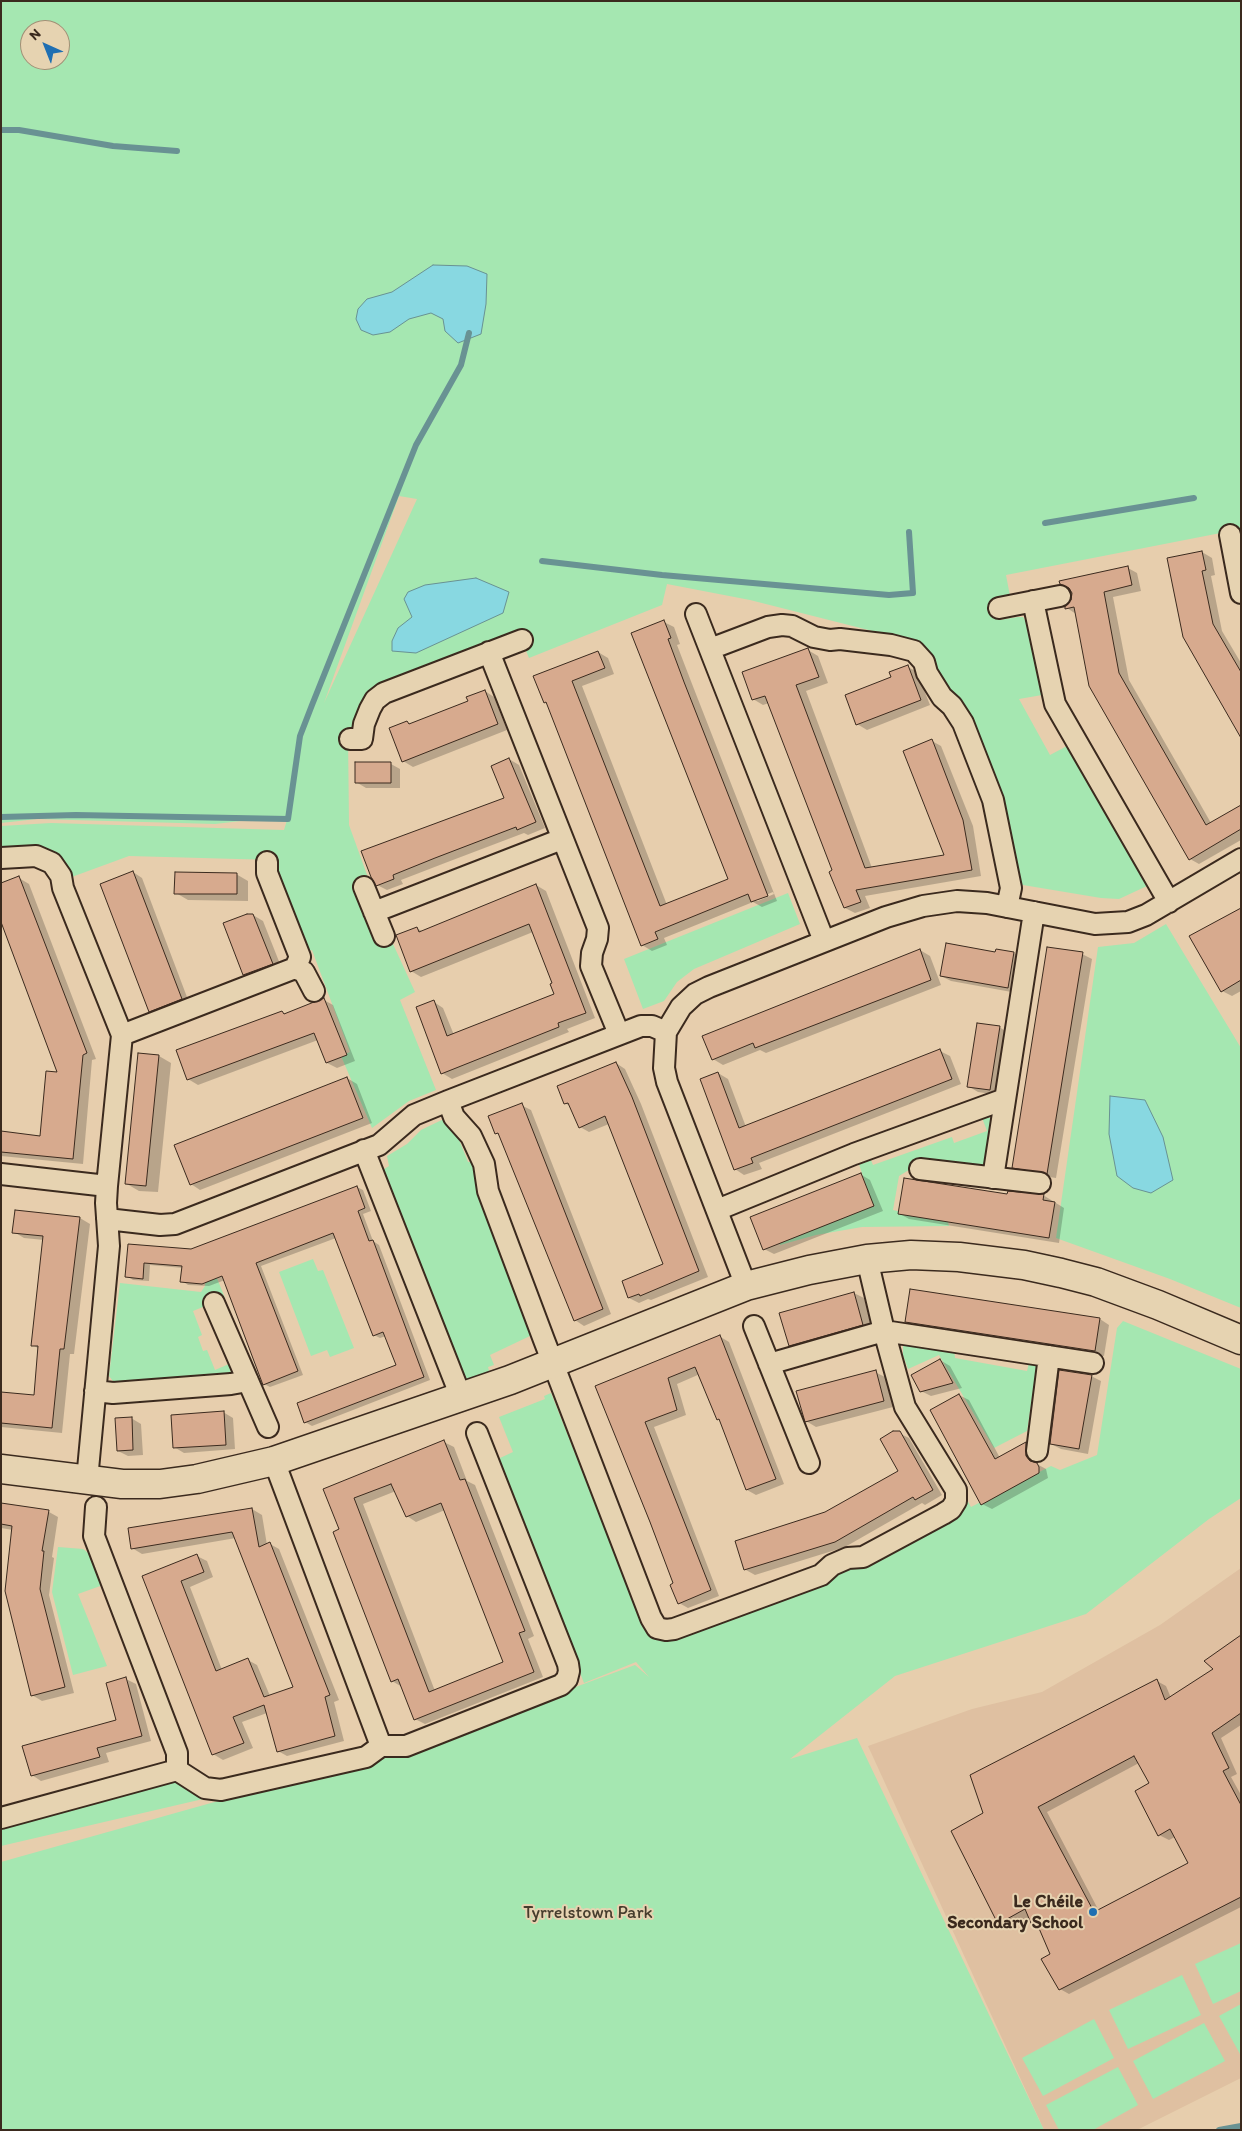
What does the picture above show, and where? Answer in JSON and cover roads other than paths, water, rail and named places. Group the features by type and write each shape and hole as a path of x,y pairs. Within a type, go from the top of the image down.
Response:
{"street":[{"path":"1230,535 1238,569 1241,593"},
{"path":"999,608 1060,596"},
{"path":"1033,601 1055,704 1169,902"},
{"path":"696,614 824,942"},
{"path":"710,650 768,627 782,625 792,626 814,637 891,645 914,651 924,662 927,673 942,697 952,706 963,724 993,800 1011,888 1007,906"},
{"path":"350,739 362,739 364,724 370,709 375,700 384,693 522,640"},
{"path":"489,652 598,928 591,966 619,1034"},
{"path":"374,912 562,839"},
{"path":"1,858 36,856 52,863 60,876 63,888 122,1035 107,1186 109,1246 87,1480"},
{"path":"746,1286 667,1082 664,1068 666,1032 681,1007 695,994 886,917 923,906 957,901 988,903 1095,924 1128,922 1146,915 1241,859"},
{"path":"122,1035 295,968 300,957 267,873 267,862"},
{"path":"364,887 384,936"},
{"path":"993,1178 1034,912"},
{"path":"295,968 304,972 314,991"},
{"path":"107,1219 160,1225 175,1224 379,1145 414,1115 619,1034 641,1026 652,1026 666,1032"},
{"path":"717,1210 854,1154 1005,1099"},
{"path":"448,1101 454,1117 471,1136 484,1164 488,1191 552,1363 651,1618 657,1628 674,1629 821,1575 832,1565 848,1558 863,1557 951,1509 956,1501 956,1490 905,1407 867,1259"},
{"path":"364,1150 461,1397"},
{"path":"920,1169 1040,1184"},
{"path":"1,1174 107,1186"},
{"path":"1,1469 122,1484 160,1484 197,1479 274,1461 461,1397 746,1286 809,1270 867,1259 911,1255 959,1257 1024,1265 1061,1273 1096,1282 1158,1305 1241,1340"},
{"path":"214,1303 268,1427"},
{"path":"754,1326 808,1463"},
{"path":"769,1364 884,1331 1093,1362"},
{"path":"1037,1451 1049,1356"},
{"path":"95,1391 113,1393 248,1381"},
{"path":"1,1818 177,1770 205,1788 221,1790 366,1757 381,1746 406,1746 561,1685 567,1679 568,1664 477,1433"},
{"path":"274,1461 381,1746"},
{"path":"96,1507 94,1536 177,1753 177,1770"}],"water":[{"path":"433,265 467,266 487,274 486,304 481,334 458,343 445,331 443,319 431,313 409,319 390,332 373,335 361,330 356,319 358,309 367,299 392,292"},
{"path":"476,578 509,592 503,613 416,653 392,651 392,641 398,628 412,617 404,599 408,592 425,585"},
{"path":"1110,1096 1145,1100 1163,1137 1173,1180 1151,1193 1133,1188 1117,1176 1109,1134"}],"waterway":[{"path":"1,130 19,130 113,146 177,151"},
{"path":"1,817 76,815 288,819 300,736 416,445 461,365 469,333"},
{"path":"1045,523 1194,498"},
{"path":"542,561 662,575 889,595 913,593 909,532"},
{"path":"1219,2130 1241,2126"}],"place":[{"name":"Le Chéile Secondary School","path":"1093,1912"}],"park label":[{"name":"Tyrrelstown Park","path":"588,1913"}]}
